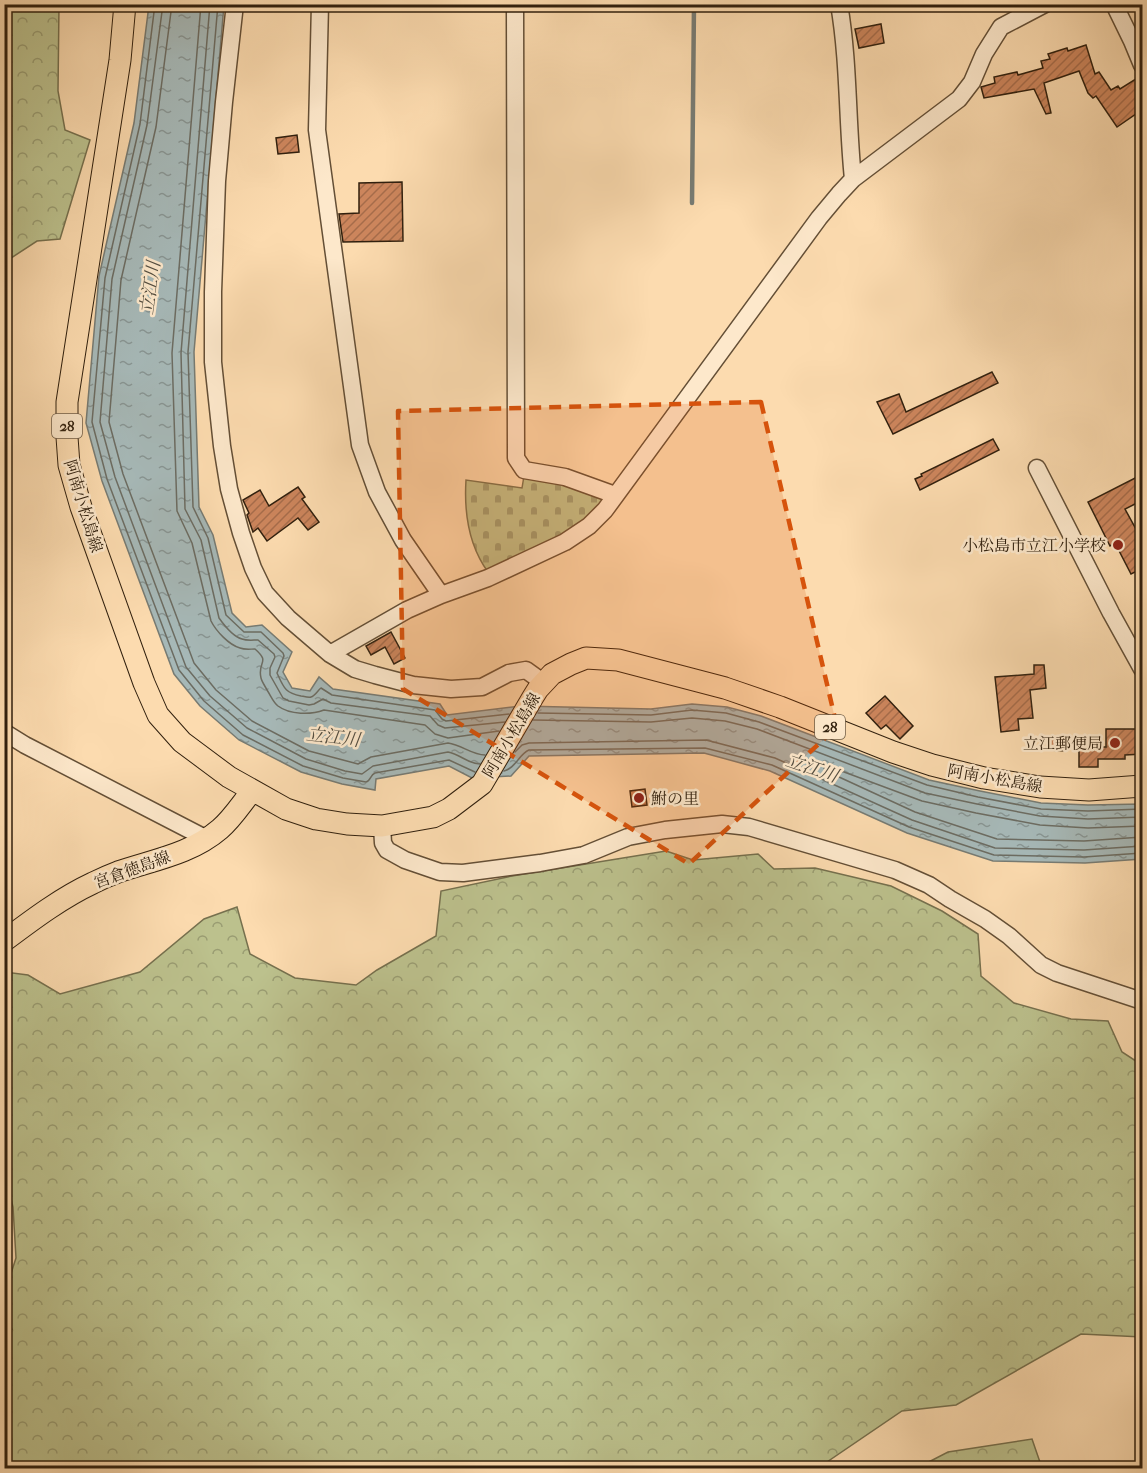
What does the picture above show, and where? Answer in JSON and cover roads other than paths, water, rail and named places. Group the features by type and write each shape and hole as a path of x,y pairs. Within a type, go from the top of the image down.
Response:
{"main road":[{"name":"阿南小松島線","path":"125,4 120,60 67,402 69,465 84,518 144,683 158,715 182,742 220,771 252,791 286,809 316,819 382,826 433,817 449,809 482,784 538,690 552,674 586,658 618,660 725,688 780,707 893,752 984,778 1040,787 1089,790 1143,786"},
{"name":"宮倉徳島線","path":"4,942 37,917 90,885 117,872 191,848 207,839 221,829 252,791"}],"street":[{"path":"235,4 218,181 213,292 213,362 229,489 253,568 265,593 288,618 330,654 356,669 413,685 451,689 482,687 508,674 526,670 538,690"},
{"path":"320,4 317,130 360,446 377,492 403,540 441,595"},
{"path":"515,4 516,458 524,470 565,477 615,495"},
{"path":"839,4 848,84 854,179"},
{"path":"330,654 407,610 488,578 565,542 589,526 605,510 839,194 854,179 959,99 972,82 984,54 1001,27 1045,4"},
{"path":"1114,4 1143,65"},
{"path":"1037,468 1111,613 1143,669"},
{"path":"4,732 34,750 207,839"},
{"path":"382,826 383,843 387,850 405,860 440,872 463,873 584,855 628,837 665,830 722,824 748,827 895,870 929,885 985,919 1009,936 1041,965 1143,1001"}],"water":[{"name":"立江川","path":"149,5 224,5 194,352 199,507 213,535 232,613 246,627 262,625 292,652 283,672 292,688 310,691 319,677 333,689 440,704 447,715 521,706 651,709 692,704 727,707 761,716 929,780 1041,803 1142,804 1142,859 1085,863 993,861 907,833 770,771 704,753 529,756 511,776 472,778 449,766 376,779 375,790 342,784 301,772 239,740 200,706 174,674 102,481 86,423 99,276 134,123"}],"waterway":[{"path":"692,203 694,4"}],"place":[{"name":"小松島市立江小学校","path":"1118,545"},
{"name":"立江郵便局","path":"1115,743"},
{"name":"鮒の里","path":"639,798"}]}
